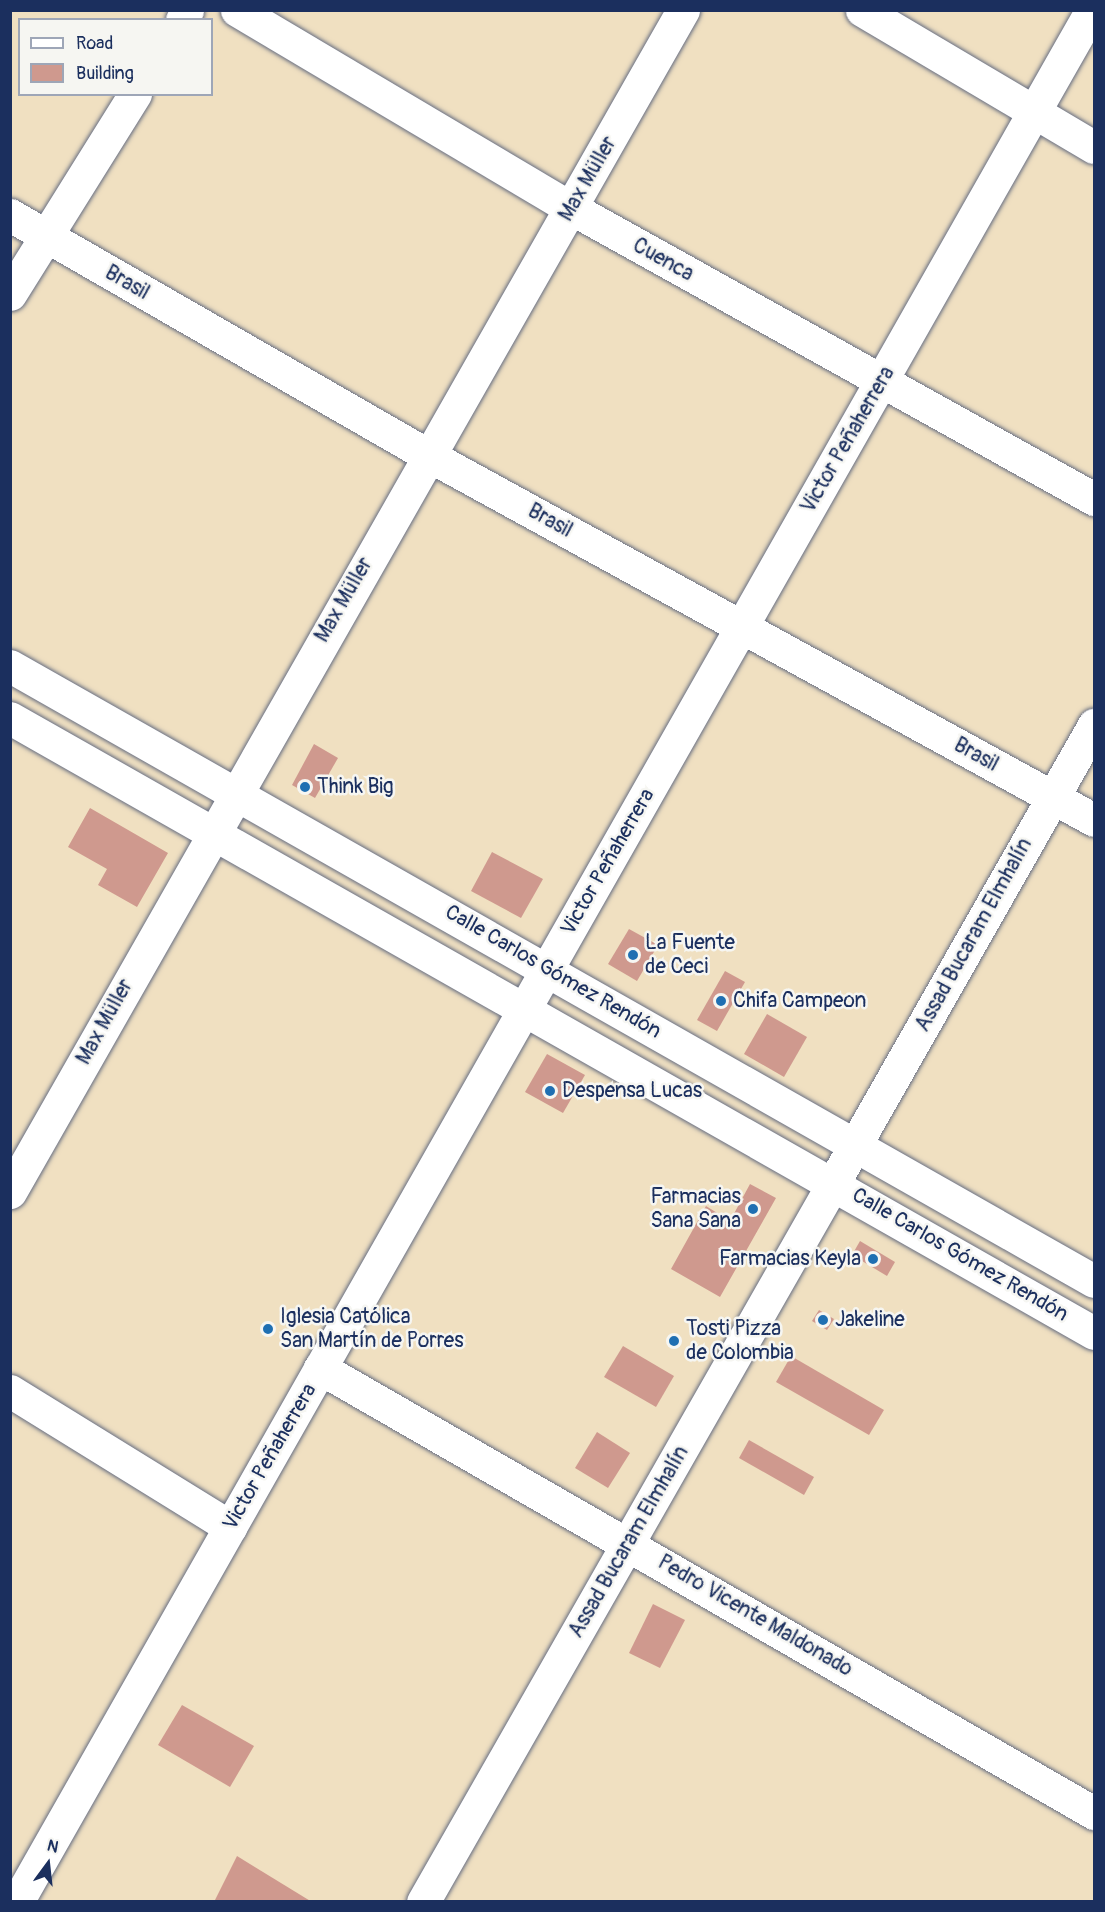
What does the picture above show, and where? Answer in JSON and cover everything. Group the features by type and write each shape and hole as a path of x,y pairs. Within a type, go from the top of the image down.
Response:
{"street":[{"name":"Cuenca","path":"237,10 571,208 1095,499"},
{"name":"Max Müller","path":"10,1192 211,831 683,10"},
{"path":"862,10 1095,147"},
{"name":"Victor Peñaherrera","path":"17,1902 1092,10"},
{"path":"10,294 134,96"},
{"name":"Brasil","path":"10,214 46,237 428,455 1095,820"},
{"name":"Calle Carlos Gómez Rendón","path":"10,666 547,968 1095,1281"},
{"name":"Calle Carlos Gómez Rendón","path":"10,718 834,1182 1095,1333"},
{"name":"Assad Bucaram Elmhalín","path":"423,1902 856,1146 1051,797 1095,725"},
{"name":"Pedro Vicente Maldonado","path":"320,1368 628,1542 1095,1813"},
{"path":"10,1391 230,1527"}],"building":[{"path":"314,744 338,758 315,798 292,785"},
{"path":"90,808 168,853 137,907 98,885 107,869 68,847"},
{"path":"492,852 543,879 521,918 471,891"},
{"name":"La Fuente de Ceci","path":"629,929 658,945 637,981 608,964"},
{"name":"Chifa Campeon","path":"725,971 745,982 717,1031 697,1020"},
{"path":"767,1014 807,1037 784,1077 744,1054"},
{"path":"547,1054 585,1075 563,1113 525,1092"},
{"path":"750,1184 776,1198 720,1297 671,1269 706,1206 730,1221"},
{"name":"Farmacias Keyla","path":"860,1241 895,1262 887,1276 852,1255"},
{"name":"Jakeline","path":"819,1310 834,1319 827,1330 812,1321"},
{"path":"623,1346 674,1376 656,1407 604,1377"},
{"path":"791,1356 884,1410 869,1435 776,1382"},
{"path":"597,1432 630,1453 608,1488 575,1468"},
{"path":"749,1440 814,1477 804,1495 739,1458"},
{"path":"653,1604 685,1620 660,1668 629,1653"},
{"path":"182,1705 254,1746 230,1787 158,1745"},
{"path":"237,1856 312,1902 214,1902"}],"place":[{"name":"Think Big","path":"305,787"},
{"name":"La Fuente de Ceci","path":"633,955"},
{"name":"Chifa Campeon","path":"721,1001"},
{"name":"Despensa Lucas","path":"550,1091"},
{"name":"Farmacias Sana Sana","path":"753,1209"},
{"name":"Farmacias Keyla","path":"873,1259"},
{"name":"Jakeline","path":"823,1320"},
{"name":"Iglesia Católica San Martín de Porres","path":"268,1329"},
{"name":"Tosti Pizza de Colombia","path":"674,1341"}]}
